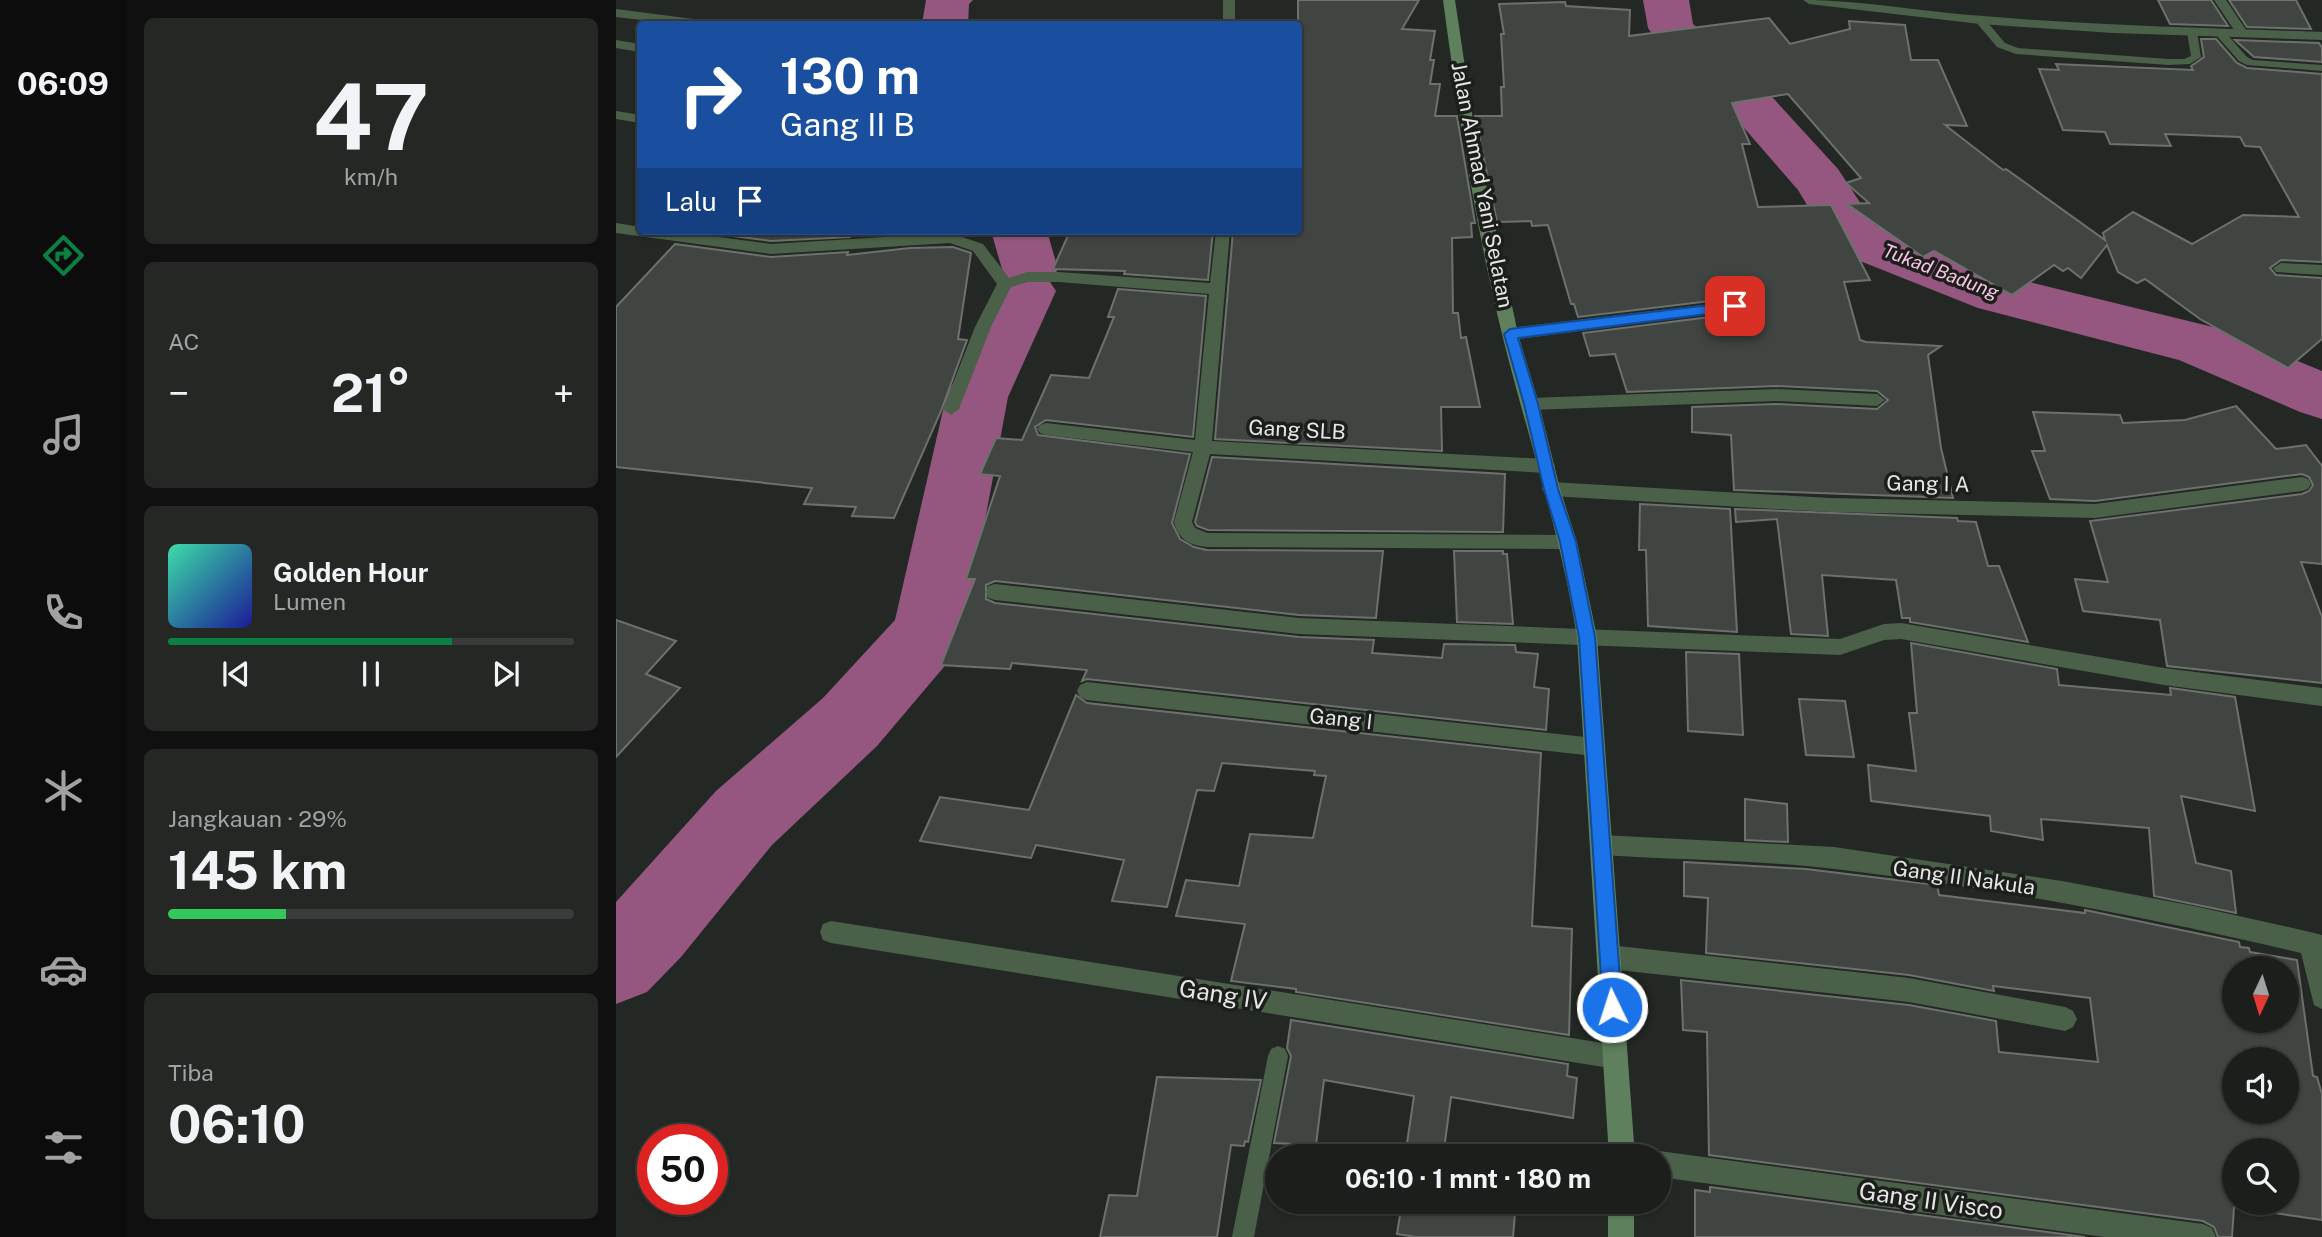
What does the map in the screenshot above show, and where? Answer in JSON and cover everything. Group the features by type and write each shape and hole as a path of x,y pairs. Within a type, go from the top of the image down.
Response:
{"main road":[{"name":"Jalan Ahmad Yani Selatan","path":"1449,0 1467,127 1510,334 1531,404 1551,489 1568,542 1587,637 1621,1144"},
{"path":"1621,1214 1621,1237"}],"street":[{"path":"1229,0 1229,21"},
{"path":"1810,0 1980,20 2322,36"},
{"path":"2220,0 2242,33"},
{"path":"616,13 678,21"},
{"path":"616,44 637,48"},
{"path":"616,115 637,118"},
{"path":"616,228 637,231"},
{"path":"668,235 771,249 921,237 968,240 979,245 1006,284"},
{"path":"1223,235 1203,447 1183,522 1184,530 1198,539 1568,542"},
{"path":"2281,268 2322,270"},
{"path":"951,409 983,327 1006,284 1027,276 1217,289"},
{"path":"1510,334 1735,306"},
{"path":"1531,404 1776,395 1877,400"},
{"name":"Gang SLB","path":"1046,429 1203,447 1546,466"},
{"name":"Gang I A","path":"1551,489 1830,505 2095,511 2302,484"},
{"path":"995,592 1300,626 1840,647 1853,645 1874,633 1901,631 2132,672 2258,691 2322,697"},
{"name":"Gang I","path":"1087,691 1594,747"},
{"name":"Gang II Nakula","path":"1602,845 1834,858 2062,892 2194,916 2316,946"},
{"name":"Gang IV","path":"831,932 1616,1057"},
{"path":"2316,946 2322,997"},
{"path":"1609,957 1909,990 2065,1018"},
{"name":"Gang II Visco","path":"1671,1166 2203,1237"}],"lane":[{"path":"1980,20 2008,49 2144,60 2193,61 2196,57 2192,32"},
{"path":"2220,33 2243,59 2251,63 2322,68"},
{"path":"1243,1237 1278,1056"}],"building":[{"path":"1298,0 1419,0 1402,29 1435,31 1430,60 1434,60 1430,84 1440,84 1435,116 1457,116 1475,223 1471,223 1472,237 1452,238 1453,313 1458,313 1461,338 1466,337 1480,407 1441,407 1442,451 1215,439 1233,235 1302,235 1302,21 1298,21"},
{"path":"2158,0 2211,0 2228,26 2170,24"},
{"path":"2229,0 2296,0 2311,29 2247,27"},
{"path":"1565,2 1566,6 1630,10 1629,36 1769,18 1790,44 1850,29 1849,21 1905,25 1911,60 1938,60 1967,126 1945,125 2003,170 2006,169 2105,240 2103,233 2133,212 2192,244 2243,215 2299,217 2260,147 2245,146 2240,137 2165,134 2171,146 2110,144 2105,132 2063,130 2039,69 2059,70 2056,64 2193,70 2191,66 2204,57 2201,39 2216,39 2237,63 2247,68 2322,74 2322,262 2281,260 2270,268 2276,275 2322,278 2322,339 2288,368 2200,319 2145,279 2137,283 2118,272 2107,245 2081,278 2068,268 2063,271 2054,265 2012,295 1934,251 1923,257 1847,204 1869,203 1846,183 1861,178 1788,94 1732,103 1750,144 1742,144 1758,207 1831,205 1870,280 1844,282 1860,340 1941,346 1928,355 1941,448 1953,498 1734,490 1731,435 1692,432 1692,407 1776,404 1877,409 1888,400 1877,391 1776,386 1627,392 1615,354 1590,356 1583,333 1741,313 1745,305 1741,299 1735,298 1578,317 1574,304 1571,304 1548,225 1532,226 1531,221 1497,222 1475,116 1502,116 1501,87 1504,87 1501,34 1504,34 1499,4"},
{"path":"2235,40 2319,43 2322,48 2322,62 2254,57"},
{"path":"724,235 850,235 850,237 771,241"},
{"path":"1068,235 1213,235 1208,280 1124,274 1125,271 1053,269"},
{"path":"675,244 771,257 848,252 847,255 910,248 953,247 971,253 958,339 967,340 941,411 894,518 852,516 856,507 804,504 812,488 616,467 616,307"},
{"path":"1118,289 1206,296 1193,437 1046,420 1035,427 1038,435 1190,454 1172,523 1180,539 1194,547 1207,550 1383,551 1376,618 1299,615 995,581 986,585 986,599 995,603 1299,637 1374,640 1372,653 1442,658 1444,644 1515,645 1516,652 1538,654 1534,687 1549,689 1546,730 1087,679 1082,681 1087,670 1012,663 1010,669 941,665 975,579 966,579 1000,476 980,474 996,438 1022,440 1051,375 1089,378 1114,317 1108,317"},
{"path":"2236,406 2276,449 2306,445 2322,466 2322,564 2301,562 2322,617 2322,683 2167,666 2160,620 2083,611 2075,579 2108,582 2090,521 2302,494 2309,491 2313,485 2309,477 2302,474 2095,501 2050,499 2032,451 2045,451 2033,412 2120,415 2123,423 2185,420"},
{"path":"1212,457 1505,474 1503,532 1208,530 1197,526 1195,522"},
{"path":"1640,504 1730,509 1737,632 1648,626 1646,550 1639,550"},
{"path":"1735,509 1957,518 1958,521 1976,522 1988,566 1999,566 2028,642 1910,622 1910,618 1902,618 1896,580 1822,575 1828,636 1791,634 1777,519 1736,522"},
{"path":"1454,551 1503,551 1503,554 1507,554 1513,624 1457,622"},
{"path":"616,620 676,641 646,674 680,688 616,757"},
{"path":"1911,643 2057,669 2059,685 2171,695 2170,688 2235,697 2255,811 2181,796 2196,863 2231,871 2236,913 2154,896 2149,828 2041,819 2043,840 1991,831 1990,816 1871,801 1868,765 1916,771 1909,713 1917,713"},
{"path":"1686,652 1739,654 1743,735 1688,731"},
{"path":"1076,695 1087,703 1541,753 1532,926 1572,929 1569,1035 1296,992 1296,989 1231,981 1245,924 1176,916 1186,880 1239,886 1250,834 1313,838 1326,776 1314,775 1315,771 1222,763 1214,791 1197,790 1167,907 1112,901 1124,860 1036,845 1031,858 920,841 940,797 1029,810"},
{"path":"1799,699 1845,701 1854,757 1806,755"},
{"path":"1745,799 1787,804 1788,842 1745,840"},
{"path":"1684,862 1806,869 1937,885 1939,895 2085,913 2085,910 2239,942 2240,947 2249,948 2250,952 2274,956 2222,956 2222,1033 2299,1033 2300,982 2313,1076 2317,1077 2322,1094 2322,1220 2288,1215 2299,1215 2299,1138 2222,1138 2222,1215 2233,1215 2232,1237 2218,1237 2214,1227 2203,1221 1709,1155 1707,1032 1683,1030 1681,980 1909,1005 1996,1021 1999,1052 2098,1062 2090,998 1993,986 1994,991 1909,975 1706,953 1708,898 1684,896"},
{"path":"1291,1020 1568,1064 1567,1076 1577,1078 1573,1118 1451,1097 1445,1144 1407,1144 1414,1096 1324,1080 1316,1144 1274,1143 1291,1056 1287,1048"},
{"path":"1157,1077 1261,1080 1248,1142 1245,1141 1244,1146 1231,1145 1217,1237 1100,1237 1109,1195 1137,1196"},
{"path":"1710,1187 2085,1237 1695,1237 1695,1190 1710,1192"},
{"path":"1400,1214 1515,1214 1513,1237 1416,1237 1397,1234"}],"waterway":[{"path":"945,21 947,3 950,0"},
{"name":"Tukad Badung","path":"1666,0 1671,28 1756,110 1819,181 1855,238 1998,294 2196,343 2322,396"},
{"path":"1020,235 1030,269"},
{"path":"616,961 651,927 744,818 850,722 928,633 977,397 1027,291"}],"route":[{"path":"1612,1007 1587,637 1568,542 1551,489 1531,404 1510,334 1735,306"}]}
